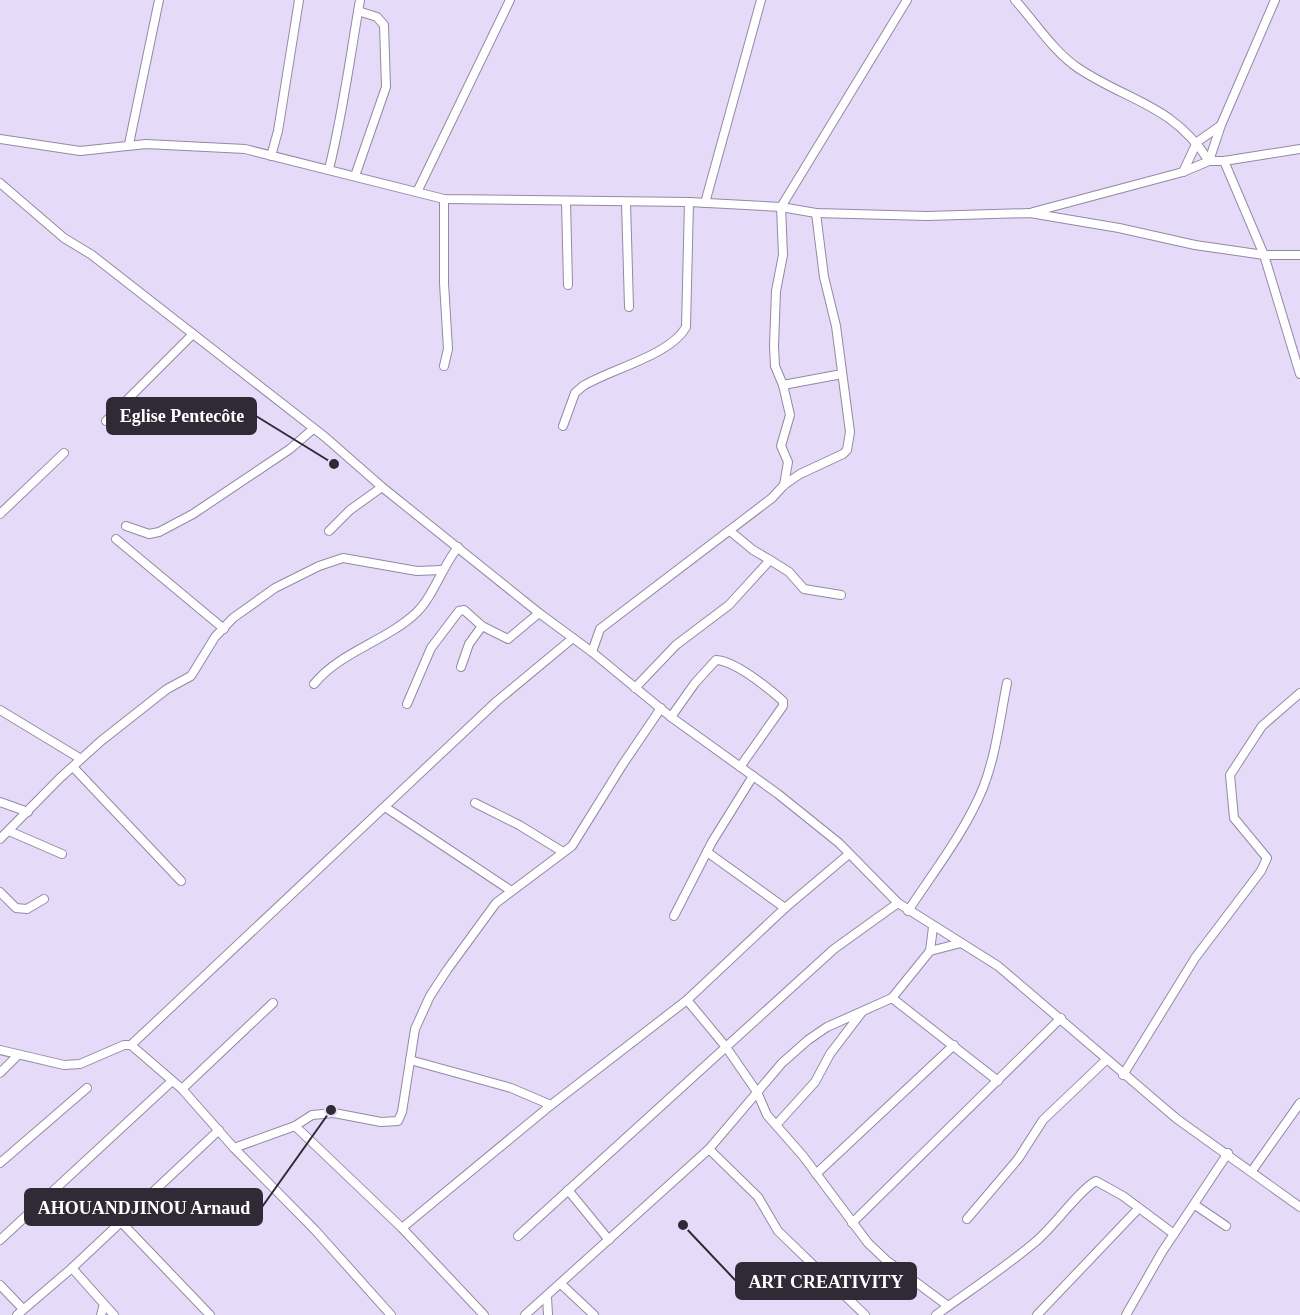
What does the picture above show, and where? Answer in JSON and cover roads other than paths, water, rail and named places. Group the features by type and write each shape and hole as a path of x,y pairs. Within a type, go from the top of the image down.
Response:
{"street":[{"path":"129,144 159,0"},
{"path":"271,156 278,131 299,0"},
{"path":"329,170 344,108 349,56 360,0"},
{"path":"417,192 510,0"},
{"path":"705,202 761,0"},
{"path":"784,485 788,462 781,446 790,415 776,366 774,346 776,291 783,255 781,207 907,0"},
{"path":"1015,0 1046,38 1077,68 1175,120 1197,142 1209,161"},
{"path":"1209,161 1221,125 1275,0"},
{"path":"355,176 385,97 386,87 384,25 377,17 358,11"},
{"path":"1183,172 1197,142 1221,125"},
{"path":"0,139 80,151 129,144 186,144 246,149 444,199 705,202 781,207 816,213 927,216 1030,213 1264,255 1300,255"},
{"path":"1030,213 1183,172 1209,161 1224,161 1300,149"},
{"path":"1224,161 1264,255 1300,374"},
{"path":"0,183 64,238 92,255 193,334 634,688 839,843 908,911 998,966 1177,1119 1228,1153 1300,1207"},
{"path":"444,199 444,283 448,349 444,366"},
{"path":"566,201 568,285"},
{"path":"626,202 629,307"},
{"path":"563,426 572,400 583,386 644,357 681,336 686,327 689,202"},
{"path":"131,1045 497,701 576,641 597,633 772,498 784,485 847,450 850,432 836,326 824,277 816,213"},
{"path":"106,421 193,334"},
{"path":"783,385 842,374"},
{"path":"126,526 149,534 159,532 193,514 290,448 313,429"},
{"path":"0,514 64,453"},
{"path":"329,531 350,510 382,487"},
{"path":"730,531 789,572 804,589 841,595"},
{"path":"116,538 224,629"},
{"path":"314,684 329,669 391,633 417,612 441,570 458,547"},
{"path":"0,839 81,759 141,708 191,676 215,637 233,618 275,588 319,566 343,558 417,571 441,570"},
{"path":"634,688 676,645 729,605 770,560"},
{"path":"406,704 424,659 450,619 459,611 464,610 482,626 502,637 512,638 539,613"},
{"path":"461,667 469,644 482,626"},
{"path":"592,652 597,633"},
{"path":"671,717 695,682 716,660 731,664 769,689 783,701 783,706 740,767"},
{"path":"908,911 970,816 983,787 993,756 1007,683"},
{"path":"1123,1075 1195,958 1261,871 1267,858 1234,818 1230,775 1262,726 1300,693"},
{"path":"234,1148 296,1126 312,1115 334,1113 381,1122 398,1121 402,1112 415,1029 430,996 482,919 510,890 572,846 582,834 589,816 661,708"},
{"path":"0,710 81,759"},
{"path":"73,767 181,881"},
{"path":"674,916 707,852 753,776"},
{"path":"0,802 28,812"},
{"path":"475,803 519,825 563,852"},
{"path":"385,807 510,890"},
{"path":"9,831 62,854"},
{"path":"707,852 785,908"},
{"path":"402,1228 551,1105 687,1000 785,908 849,854"},
{"path":"0,892 16,908 27,909 44,899"},
{"path":"518,1236 834,949 898,903"},
{"path":"525,1315 709,1149 782,1063 808,1040 827,1027 892,998 930,951 933,927"},
{"path":"930,951 961,943"},
{"path":"892,998 998,1081"},
{"path":"687,1000 726,1047 757,1092 767,1115 777,1124 852,1223 886,1260 948,1306"},
{"path":"182,1089 273,1003"},
{"path":"777,1124 815,1082 830,1054 862,1012"},
{"path":"852,1223 1061,1018"},
{"path":"0,1050 64,1065 80,1064 124,1045 131,1045 182,1089 234,1148 315,1230 391,1315"},
{"path":"816,1174 954,1045"},
{"path":"0,1073 18,1055"},
{"path":"410,1060 511,1088 551,1105"},
{"path":"967,1219 1018,1159 1043,1120 1106,1060"},
{"path":"0,1240 172,1081"},
{"path":"0,1163 87,1088"},
{"path":"1254,1168 1300,1103"},
{"path":"296,1126 402,1228 484,1315"},
{"path":"0,1285 20,1312 72,1268 219,1130"},
{"path":"709,1149 758,1197 778,1231 865,1315"},
{"path":"1126,1315 1174,1234 1228,1153"},
{"path":"936,1315 1034,1244 1092,1183 1100,1181 1106,1184 1174,1234"},
{"path":"568,1190 609,1240"},
{"path":"1195,1205 1226,1226"},
{"path":"1037,1315 1138,1209"},
{"path":"121,1222 210,1315"},
{"path":"72,1268 114,1315"},
{"path":"561,1284 594,1315"},
{"path":"547,1297 548,1315"},
{"path":"101,1315 104,1304"}],"place":[{"name":"Eglise Pentecôte","path":"334,464"},
{"name":"AHOUANDJINOU Arnaud","path":"331,1110"},
{"name":"ART CREATIVITY","path":"683,1225"}]}
